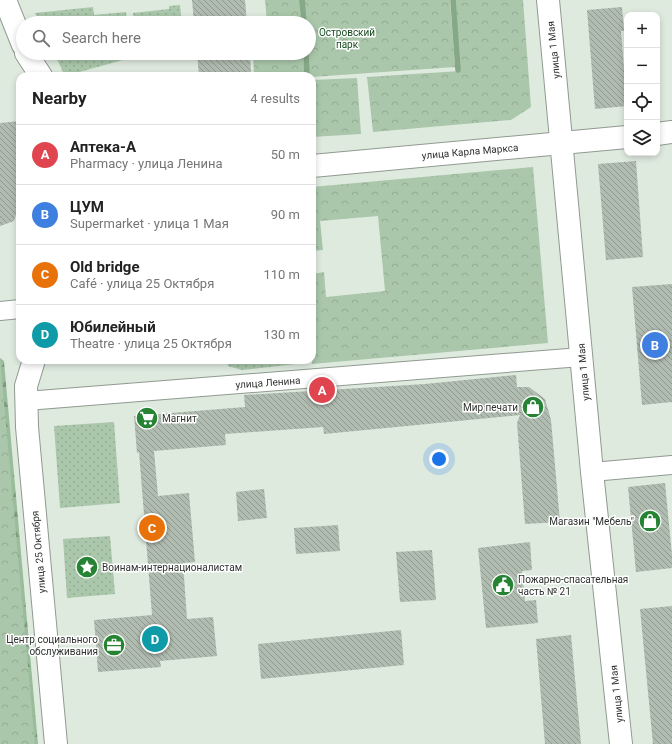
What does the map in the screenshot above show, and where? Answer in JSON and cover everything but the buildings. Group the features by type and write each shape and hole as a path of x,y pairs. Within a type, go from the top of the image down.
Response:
{"street":[{"path":"5,0 16,28"},
{"name":"улица 1 Мая","path":"548,0 592,472 622,744"},
{"path":"28,60 33,72"},
{"path":"30,60 38,72"},
{"path":"660,134 672,132"},
{"name":"улица Карла Маркса","path":"316,166 624,137"},
{"path":"0,310 16,309"},
{"name":"улица Ленина","path":"26,401 581,357"},
{"name":"улица 25 Октября","path":"34,364 26,386 26,401 56,744"},
{"path":"592,472 672,465"}],"green space":[{"path":"265,0 300,0 301,16 266,16"},
{"name":"Островский парк","path":"304,0 450,0 455,67 316,77 316,72 309,72 308,60 316,60 316,16 305,16"},
{"path":"455,0 523,0 531,107 511,120 373,132 367,77 460,71"},
{"path":"180,5 181,16 133,16 133,13 169,9 169,6"},
{"path":"93,7 94,15 126,12 126,16 36,16 35,13"},
{"path":"57,60 123,60 79,72 63,72"},
{"path":"253,60 304,60 305,72 254,72"},
{"path":"357,78 361,134 316,137 316,80"},
{"path":"533,167 548,343 316,364 316,273 324,272 326,297 385,291 378,216 320,221 323,250 316,251 316,187"},
{"path":"0,358 4,361 38,744 0,744"},
{"path":"0,358 35,744 0,744"},
{"path":"228,364 295,364 242,370 228,366"},
{"path":"114,422 120,503 60,508 54,426"},
{"path":"110,536 115,594 67,598 63,539"}],"waterway":[{"path":"302,0 303,16"},
{"path":"453,0 458,70"},
{"path":"306,60 307,72"}],"place":[{"name":"ЦУМ","path":"655,345"},
{"name":"Аптека-А","path":"322,390"},
{"name":"Мир печати","path":"533,407"},
{"name":"Магнит","path":"147,418"},
{"name":"Магазин \"Мебель\"","path":"650,521"},
{"name":"Old bridge","path":"152,528"},
{"name":"Воинам-интернационалистам","path":"87,567"},
{"name":"Пожарно-спасательная часть № 21","path":"503,585"},
{"name":"Юбилейный","path":"155,639"},
{"name":"Центр социального обслуживания","path":"114,645"}]}
